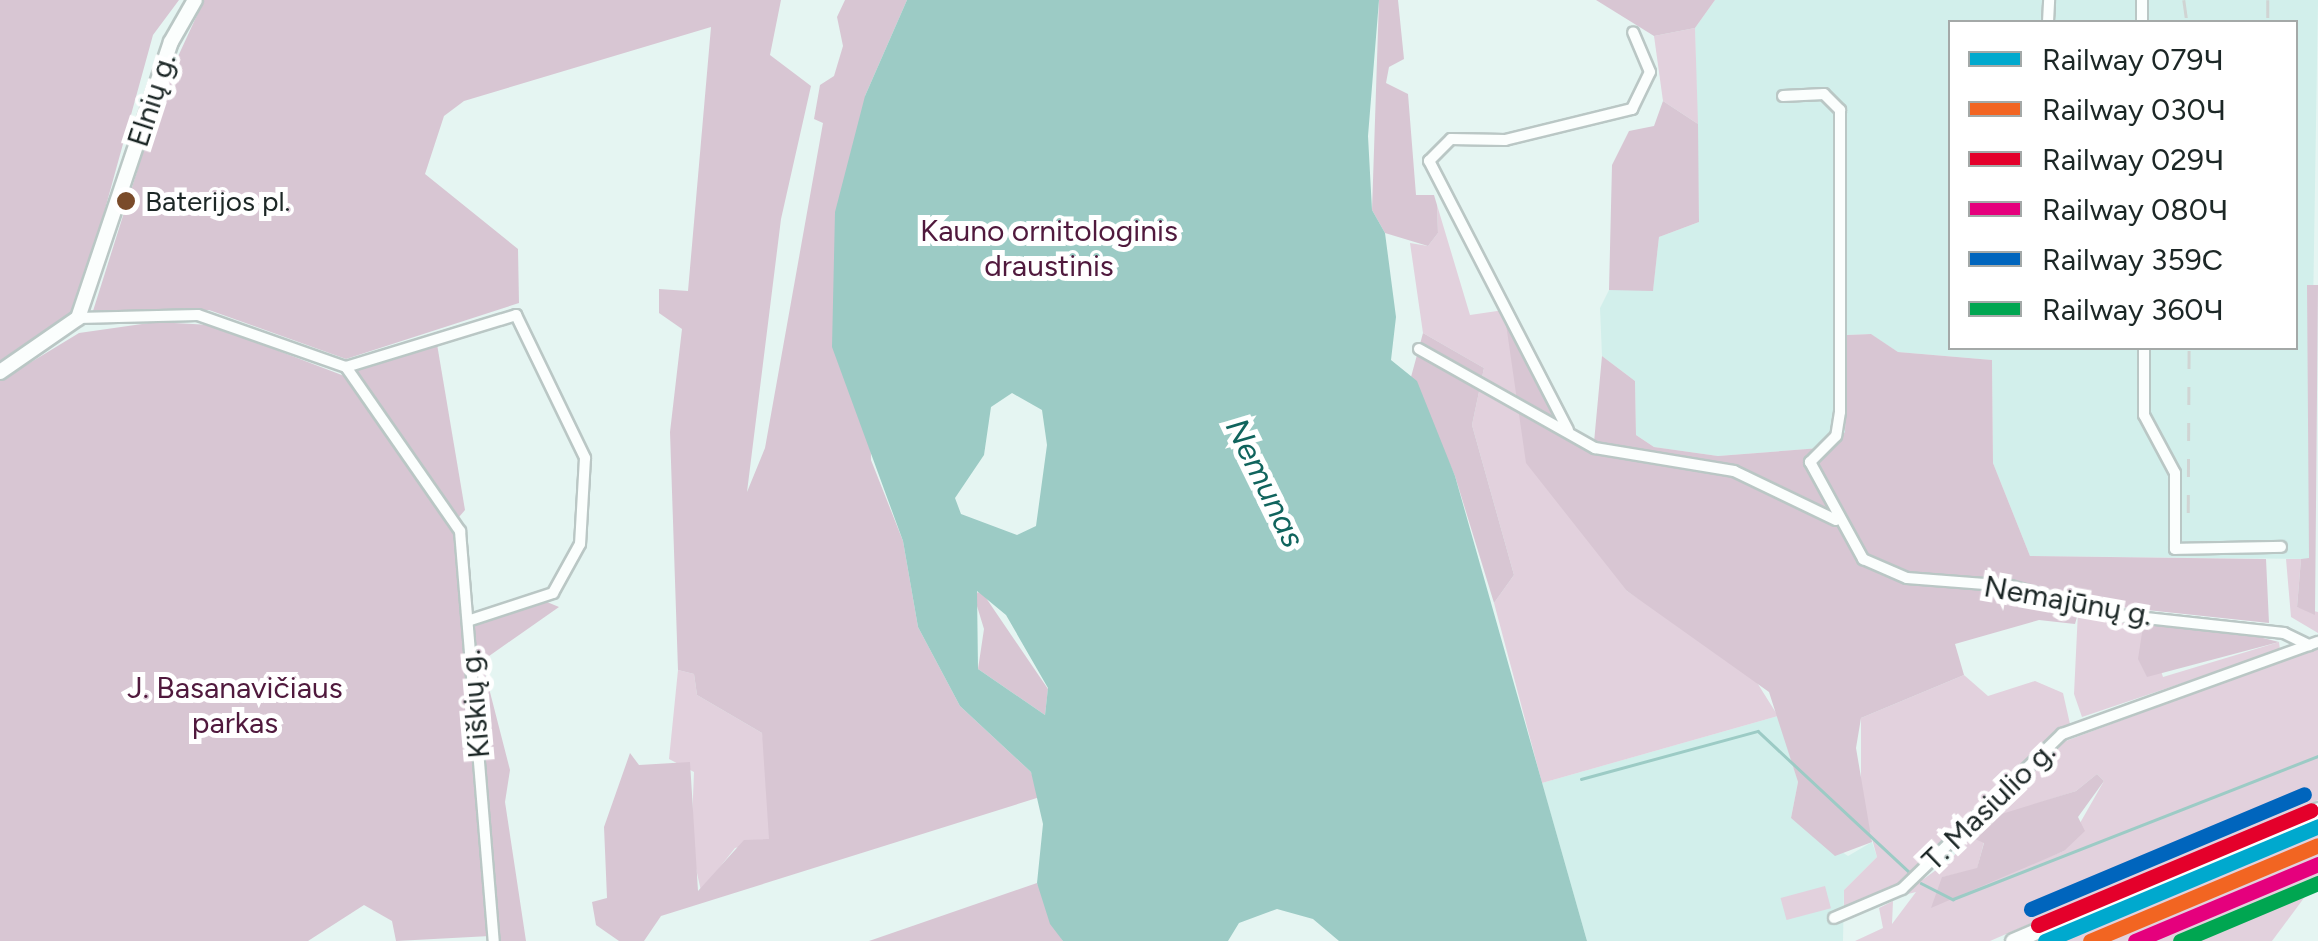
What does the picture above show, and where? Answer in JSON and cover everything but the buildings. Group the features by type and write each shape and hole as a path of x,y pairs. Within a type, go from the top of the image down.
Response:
{"main road":[{"path":"2013,941 2318,810"}],"street":[{"name":"Elnių g.","path":"78,318 171,42 195,0"},
{"path":"1568,430 1429,160 1451,139 1506,140 1632,109 1650,72 1633,32"},
{"path":"1784,96 1824,94 1840,110 1840,412 1836,436 1810,462 1836,520"},
{"path":"0,372 78,318 198,315 346,367 456,519 468,621"},
{"name":"Kiškių g.","path":"346,367 516,315 588,468 580,544 553,592 468,621 494,941"},
{"name":"Nemajūnų g.","path":"1419,349 1620,456 1746,475 1836,520 1863,559 1886,574 2011,586 2109,614 2284,633 2314,643"},
{"path":"2144,350 2144,415 2175,473 2175,549 2282,547"},
{"name":"T. Masiulio g.","path":"1834,918 1902,889 2062,734 2314,643"}],"shaded area":[{"path":"1715,0 2318,0 2309,559 2030,556 1993,463 1992,360 1898,352 1870,334 1847,335 1845,433 1833,447 1718,456 1654,447 1636,435 1635,381 1602,356 1600,308 1609,290 1653,290 1659,237 1699,222 1695,28"},
{"path":"1695,28 1698,124 1663,101 1654,36"},
{"path":"1437,205 1470,315 1504,310 1627,591 1751,673 1778,716 1542,783 1494,603 1514,575 1472,425 1484,368 1423,333 1410,243 1428,246 1438,233"},
{"path":"2286,559 2301,559 2297,607 2318,612 2318,633 2291,617"},
{"path":"2078,611 2144,620 2163,677 2279,642 2280,650 2082,717 2074,694"},
{"path":"2318,647 2318,800 1990,941 1855,941 1883,928 1879,908 1893,901 1892,924 1916,892 1900,896 1950,860 2055,745","holes":["2097,774 2104,781 2064,851 1949,896 1943,877 1977,869 1984,842 1976,839 1996,817 2076,791"]},
{"path":"678,670 694,674 697,695 762,733 772,784 769,840 735,848 701,891 691,846 694,772 669,759"},
{"path":"1964,675 1988,696 2035,681 2063,693 2070,724 1903,882 1844,909 1844,890 1877,857 1861,799 1861,718"},
{"path":"1778,716 1798,782 1791,818 1848,856 1872,842 1877,857 1844,890 1843,941 1587,941 1542,783"},
{"path":"2318,829 2318,879 2272,941 2055,941"},
{"path":"1825,886 1831,908 1787,920 1781,898"}],"green space":[{"path":"0,0 179,0 153,35 80,300 64,323 0,361"},
{"path":"204,0 781,0 770,55 811,86 781,219 747,492 765,448 823,123 814,119 820,85 834,76 843,46 837,17 845,0 907,0 865,96 871,460 903,541 918,627 960,706 1031,772 1040,797 661,916 644,941 619,941 596,925 592,902 607,898 604,827 630,753 639,765 690,762 698,891 744,840 769,839 762,733 697,695 694,674 678,670 670,432 682,329 659,313 659,289 688,291 711,27 464,101 444,116 425,174 518,249 519,303 346,359 209,310 93,311 163,89"},
{"path":"1379,0 1398,0 1404,59 1389,67 1386,83 1408,94 1416,195 1434,195 1437,205 1438,233 1428,246 1385,233 1372,210"},
{"path":"1596,0 1715,0 1695,28 1654,36"},
{"path":"1663,101 1698,124 1699,222 1659,237 1653,291 1609,290 1612,165 1629,131 1654,126"},
{"path":"2307,285 2318,285 2315,615 2297,607 2301,559 2309,558"},
{"path":"1504,310 1566,435 1593,453 1602,356 1635,381 1636,435 1654,447 1718,456 1833,447 1845,432 1847,335 1871,334 1898,352 1992,360 1993,463 2030,556 2266,559 2269,623 2081,603 2075,624 2039,620 1955,644 1964,675 1861,718 1856,748 1872,842 1835,856 1791,818 1798,782 1769,692 1627,591 1526,463"},
{"name":"J. Basanavičiaus parkas","path":"156,322 211,325 347,377 456,534 490,936 396,941 392,921 364,905 308,941 0,941 0,381 79,333"},
{"path":"1423,333 1484,368 1472,425 1514,575 1494,603 1455,476 1411,377"},
{"path":"437,344 465,510 459,517 356,371"},
{"path":"982,592 1048,689 1045,715 978,669 984,629 973,593"},
{"path":"547,602 559,607 482,661 510,770 505,802 526,941 499,941 471,624"},
{"path":"2144,620 2223,628 2279,642 2147,677 2138,659"},
{"path":"2097,774 2104,781 2078,817 2085,831 2064,851 1931,908 1942,877 1977,868 1984,843 1975,839 1995,816 2076,791"},
{"path":"1037,883 1063,941 869,941"}],"water":[{"name":"Nemunas","path":"907,0 1379,0 1368,136 1372,210 1385,233 1396,317 1391,360 1417,381 1455,476 1587,941 1339,941 1313,919 1277,909 1239,923 1228,941 1063,941 1050,924 1037,883 1043,824 1031,772 960,706 918,627 903,541 832,347 835,212 865,96","holes":["1012,393 1042,410 1047,445 1036,526 1017,535 961,514 955,498 984,455 991,407","977,591 1006,615 1048,688 1045,715 978,669"]}],"waterway":[{"path":"1581,779 1758,731 1909,872"},
{"path":"1921,883 1953,899 2318,756"}],"railway":[{"path":"2184,0 2187,20"},
{"path":"2268,0 2268,20"},
{"path":"2188,513 2189,350"}],"rail line":[{"name":"359С","path":"2031,909 2304,794"},
{"name":"029Ч","path":"2038,925 2311,810"},
{"name":"079Ч","path":"2045,941 2318,826"},
{"name":"030Ч","path":"2090,941 2318,845"},
{"name":"080Ч","path":"2135,941 2318,864"},
{"name":"360Ч","path":"2180,941 2318,883"}],"place":[{"name":"Baterijos pl.","path":"126,201"}],"park label":[{"name":"Kauno ornitologinis draustinis","path":"1049,248"}]}
